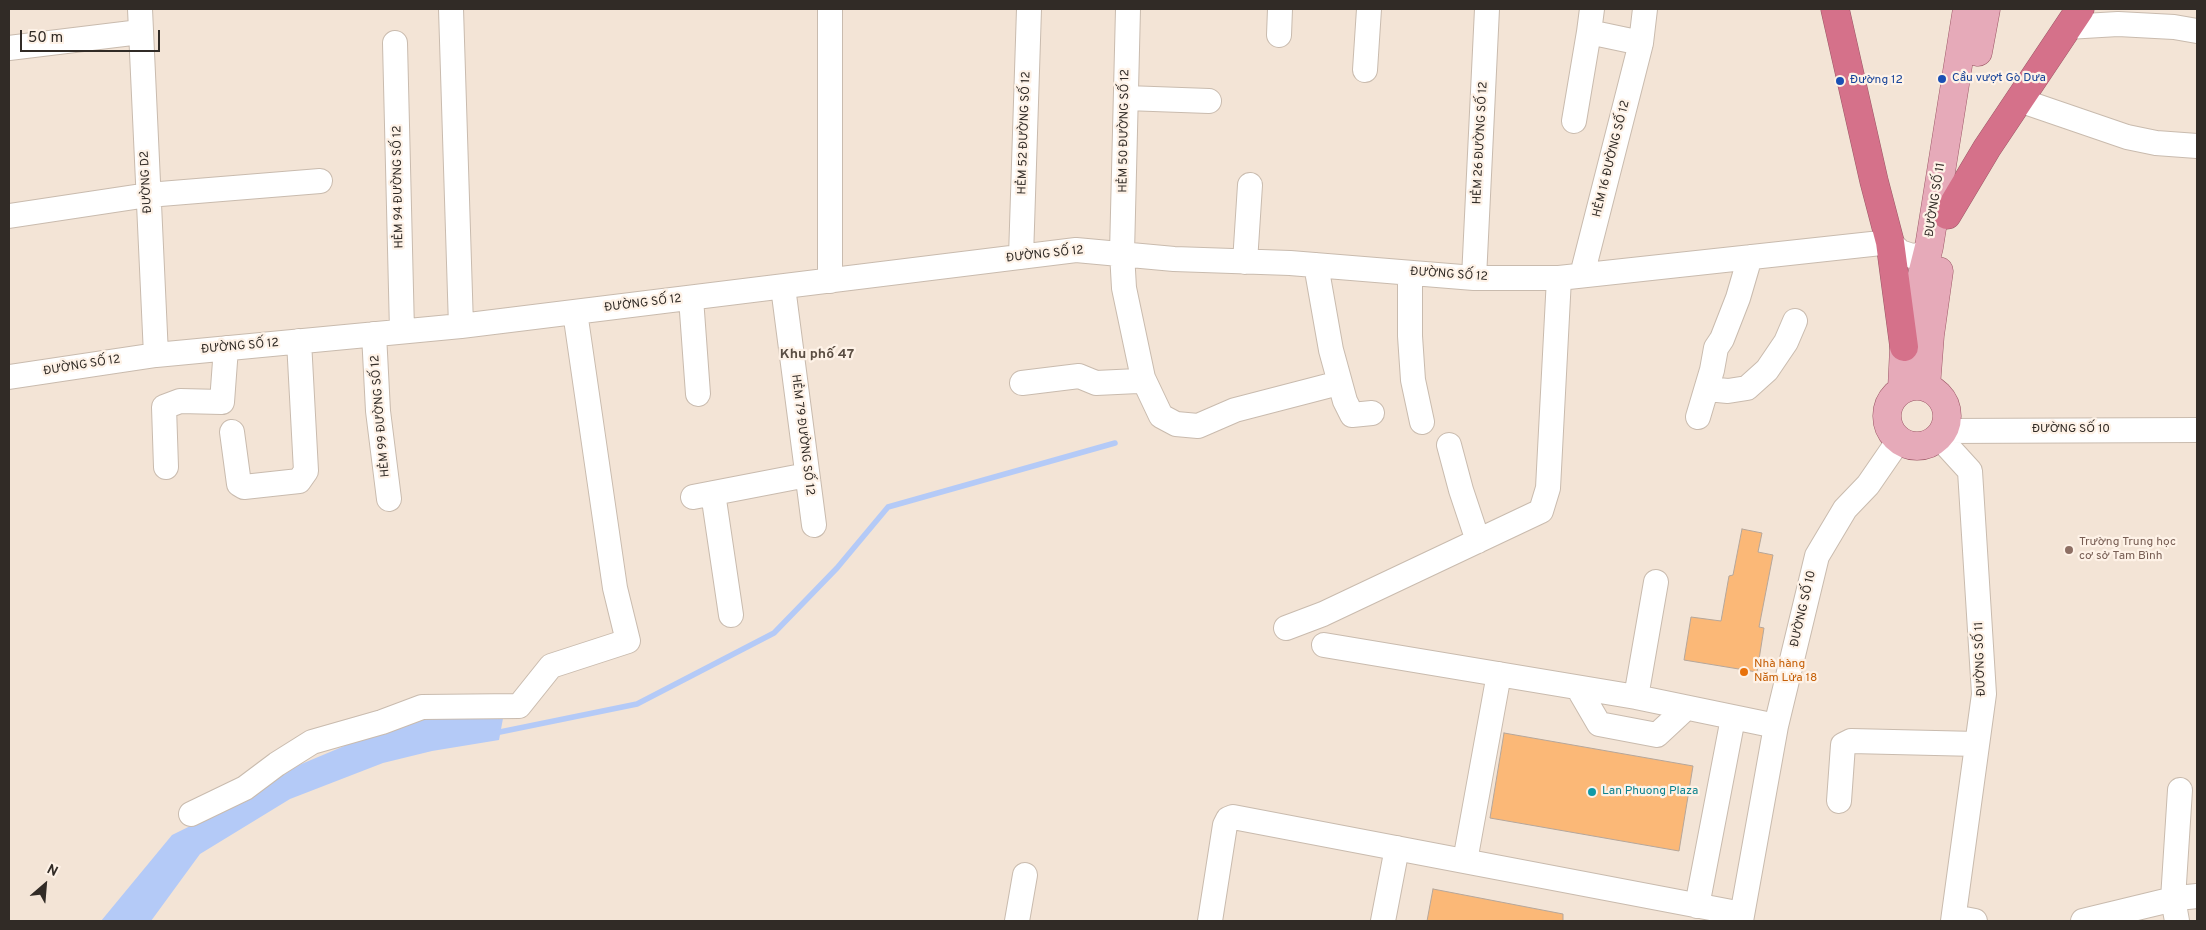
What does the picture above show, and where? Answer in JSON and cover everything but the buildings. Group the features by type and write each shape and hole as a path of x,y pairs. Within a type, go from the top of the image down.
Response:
{"highway":[{"path":"1835,9 1874,181 1890,242 1904,347"},
{"path":"1947,215 1987,148 2074,18"}],"main road":[{"name":"ĐƯỜNG SỐ 11","path":"1914,388 1904,347 1928,247 1967,9"},
{"name":"ĐƯỜNG SỐ 11","path":"1914,388 1930,335 1947,215 1986,9"},
{"path":"1914,388 1934,390 1945,403 1947,420 1942,434 1928,444 1920,446 1899,440 1890,428 1887,413 1892,400 1914,388"}],"street":[{"name":"ĐƯỜNG D2","path":"140,9 156,355"},
{"path":"451,9 460,326"},
{"path":"830,9 830,281"},
{"name":"HẺM 52 ĐƯỜNG SỐ 12","path":"1021,258 1029,9"},
{"name":"HẺM 50 ĐƯỜNG SỐ 12","path":"1128,9 1122,253 1124,288 1143,378 1161,416 1165,420 1176,424 1198,426 1236,410 1339,382"},
{"path":"1279,35 1280,9"},
{"path":"1365,70 1369,9"},
{"name":"HẺM 26 ĐƯỜNG SỐ 12","path":"1474,278 1487,9"},
{"name":"HẺM 16 ĐƯỜNG SỐ 12","path":"1582,275 1642,43 1645,9"},
{"path":"2074,18 2118,24 2174,27 2197,31"},
{"path":"1574,121 1590,20 1642,43"},
{"path":"9,48 140,32"},
{"name":"HẺM 94 ĐƯỜNG SỐ 12","path":"395,43 402,331"},
{"path":"1126,98 1209,101"},
{"path":"2018,100 2127,137 2151,143 2197,146"},
{"path":"9,216 148,195 320,180"},
{"path":"1244,262 1250,185"},
{"path":"1890,242 1900,252 1912,256 1920,255 1928,247"},
{"name":"ĐƯỜNG SỐ 12","path":"9,377 156,355 460,326 1076,250 1174,259 1316,266 1474,278 1559,278 1890,242"},
{"path":"1698,417 1707,389 1716,348 1722,339 1738,298 1750,257"},
{"path":"1316,266 1331,350 1339,382 1352,414 1372,413"},
{"path":"1410,273 1410,336 1413,380 1422,422"},
{"path":"1286,628 1323,614 1541,512 1548,488 1559,278"},
{"name":"HẺM 79 ĐƯỜNG SỐ 12","path":"783,287 814,525"},
{"path":"691,298 698,394"},
{"path":"191,814 245,788 277,764 312,742 382,722 422,707 519,706 551,666 628,640 615,588 575,312"},
{"path":"1707,389 1728,391 1747,388 1767,370 1786,342 1795,321"},
{"name":"HẺM 99 ĐƯỜNG SỐ 12","path":"374,334 378,411 388,499"},
{"path":"232,432 239,484 244,487 299,481 306,471 299,341"},
{"path":"166,467 164,406 180,402 222,402 226,348"},
{"path":"1022,383 1079,376 1096,382 1138,381 1143,378"},
{"name":"ĐƯỜNG SỐ 10","path":"1942,434 2196,436"},
{"name":"ĐƯỜNG SỐ 11","path":"1942,434 1970,471 1984,694 1977,744 1960,920"},
{"name":"ĐƯỜNG SỐ 10","path":"1741,918 1776,726 1816,556 1845,509 1868,485 1899,440"},
{"path":"1449,444 1461,490 1478,541"},
{"path":"731,614 703,495 807,475"},
{"path":"1636,697 1656,582"},
{"path":"1324,645 1636,697 1776,726"},
{"path":"1465,861 1499,674"},
{"path":"1578,688 1599,724 1657,734 1686,708"},
{"path":"1697,906 1733,718"},
{"path":"1839,801 1844,745 1851,741 1977,744"},
{"path":"2175,910 2180,790"},
{"path":"1210,921 1228,819 1233,817 1697,906 1741,918"},
{"path":"1383,921 1397,848"},
{"path":"1017,921 1025,875"},
{"path":"2083,921 2175,910 2197,896"}],"water":[{"path":"504,713 499,740 432,751 383,763 290,799 200,854 151,921 101,921 172,835 243,800 299,765 392,726 439,717"}],"waterway":[{"path":"495,733 637,704 774,633 837,568 888,507 1115,443"}],"place":[{"name":"Cầu vượt Gò Dưa","path":"1942,79"},
{"name":"Đường 12","path":"1840,81"},
{"name":"Trường Trung học cơ sở Tam Bình","path":"2069,550"},
{"name":"Nhà hàng Năm Lửa 18","path":"1744,672"},
{"name":"Lan Phuong Plaza","path":"1592,792"}],"district":[{"name":"Khu phố 47","path":"817,355"}]}
